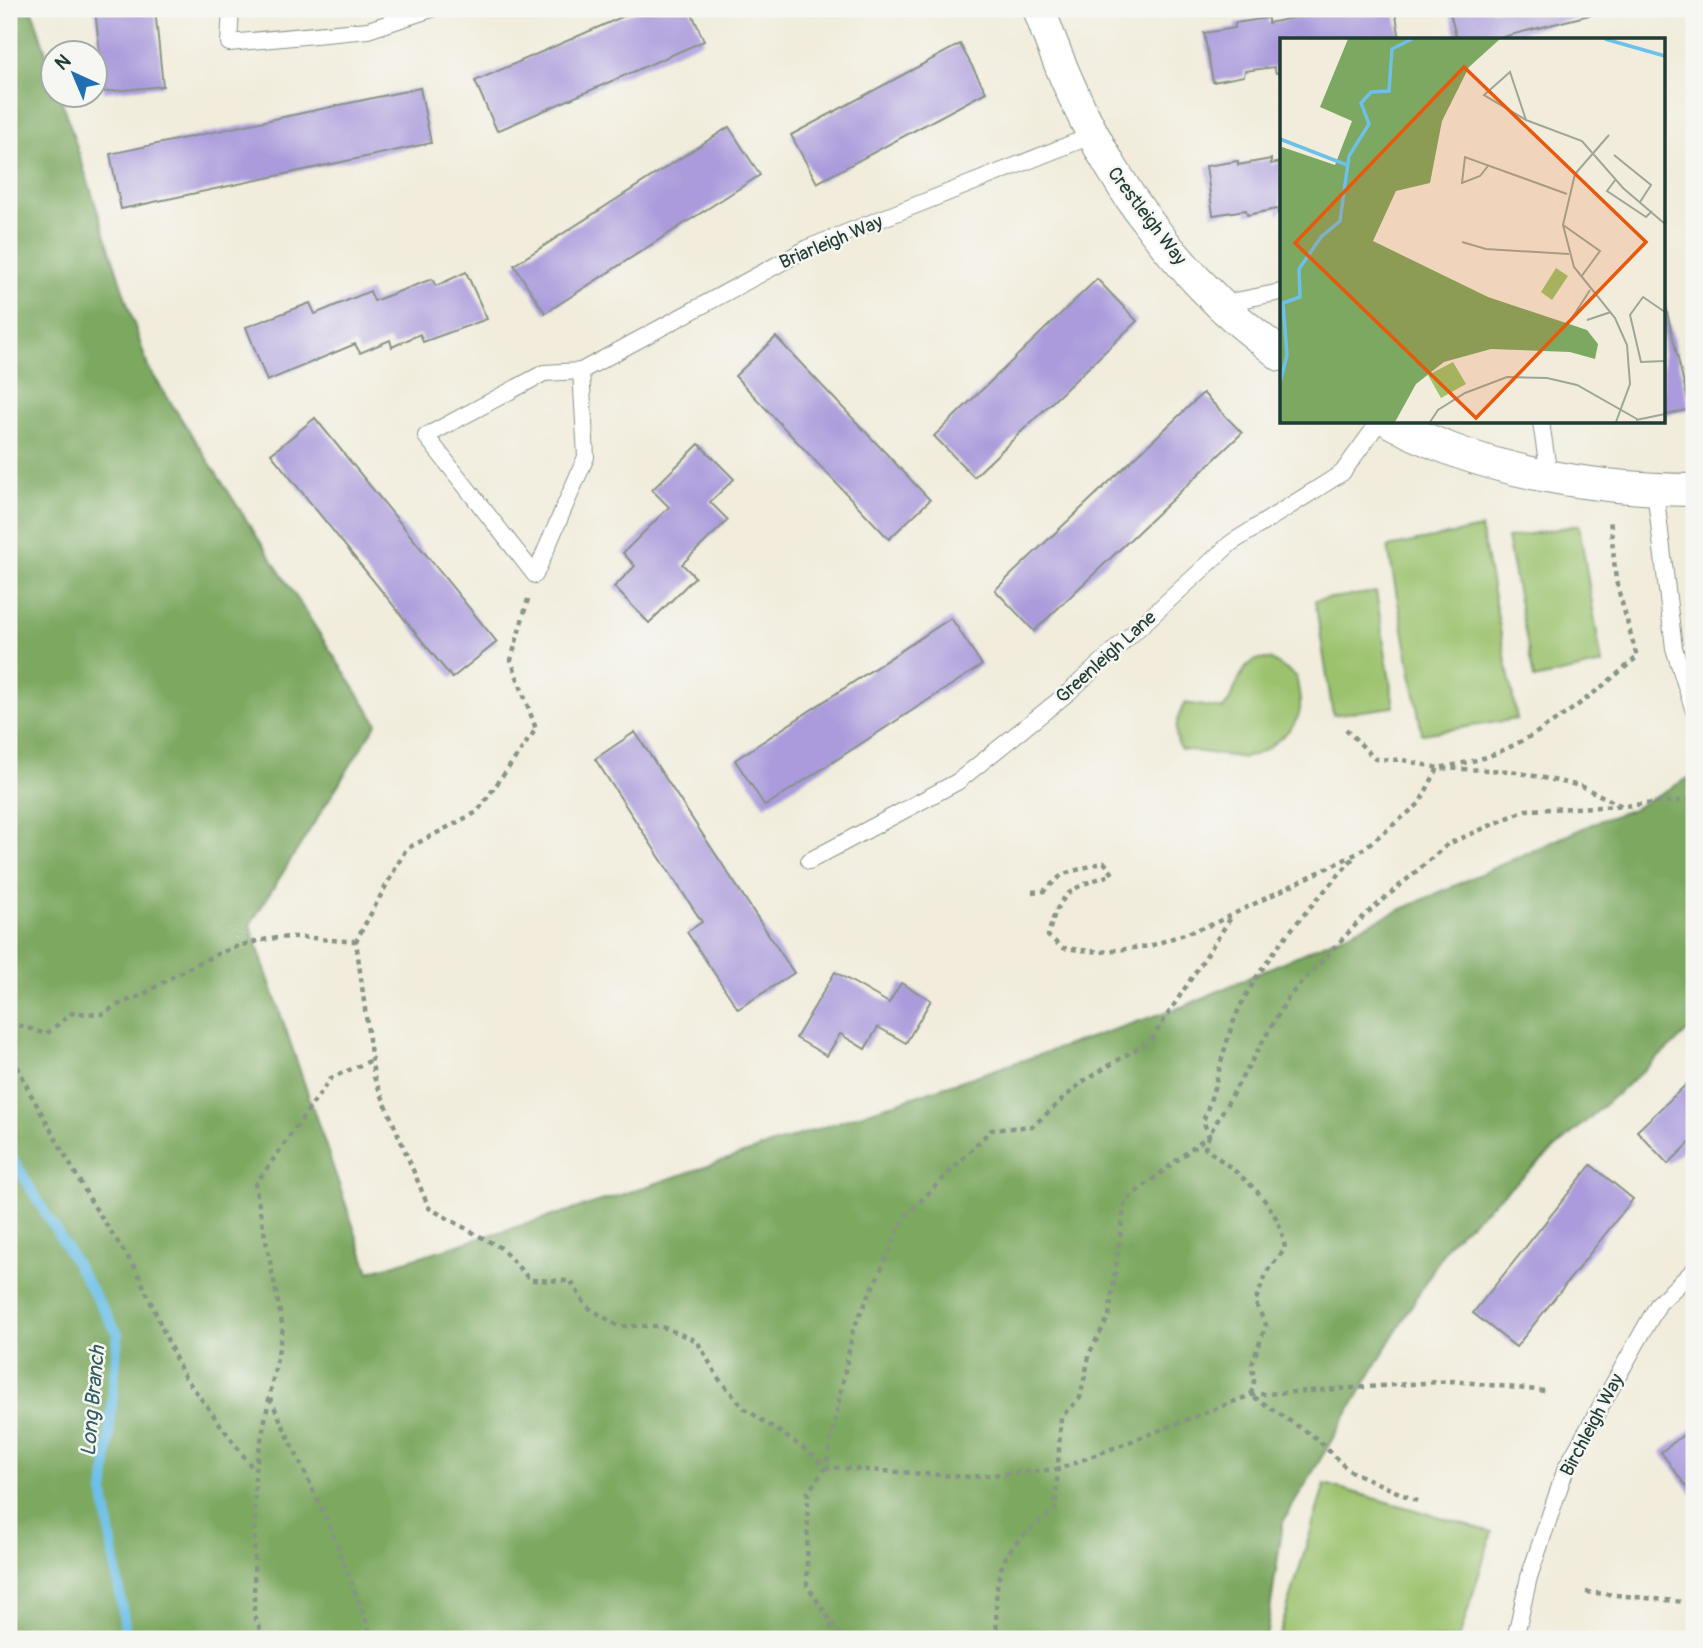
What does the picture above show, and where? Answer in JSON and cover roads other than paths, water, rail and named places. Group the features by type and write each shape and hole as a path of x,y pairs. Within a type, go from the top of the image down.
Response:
{"street":[{"name":"Crestleigh Way","path":"1039,9 1062,76 1091,136 1134,205 1169,251 1220,304 1280,354"},
{"path":"1395,424 1467,454 1549,476 1655,490 1694,490"}],"lane":[{"path":"231,9 229,43 368,30 432,9"},
{"name":"Briarleigh Way","path":"581,371 810,247 1091,136"},
{"path":"1220,304 1280,292"},
{"path":"581,371 586,457 535,575 426,436 544,373 581,371"},
{"name":"Greenleigh Lane","path":"808,861 957,782 1069,692 1231,543 1342,473 1378,424"},
{"path":"1541,424 1549,476"},
{"path":"1655,490 1674,648 1694,711"},
{"name":"Birchleigh Way","path":"1515,1639 1530,1577 1566,1468 1659,1303 1694,1270"}],"waterway":[{"name":"Long Branch","path":"9,1152 118,1334 104,1495 127,1639"}]}
